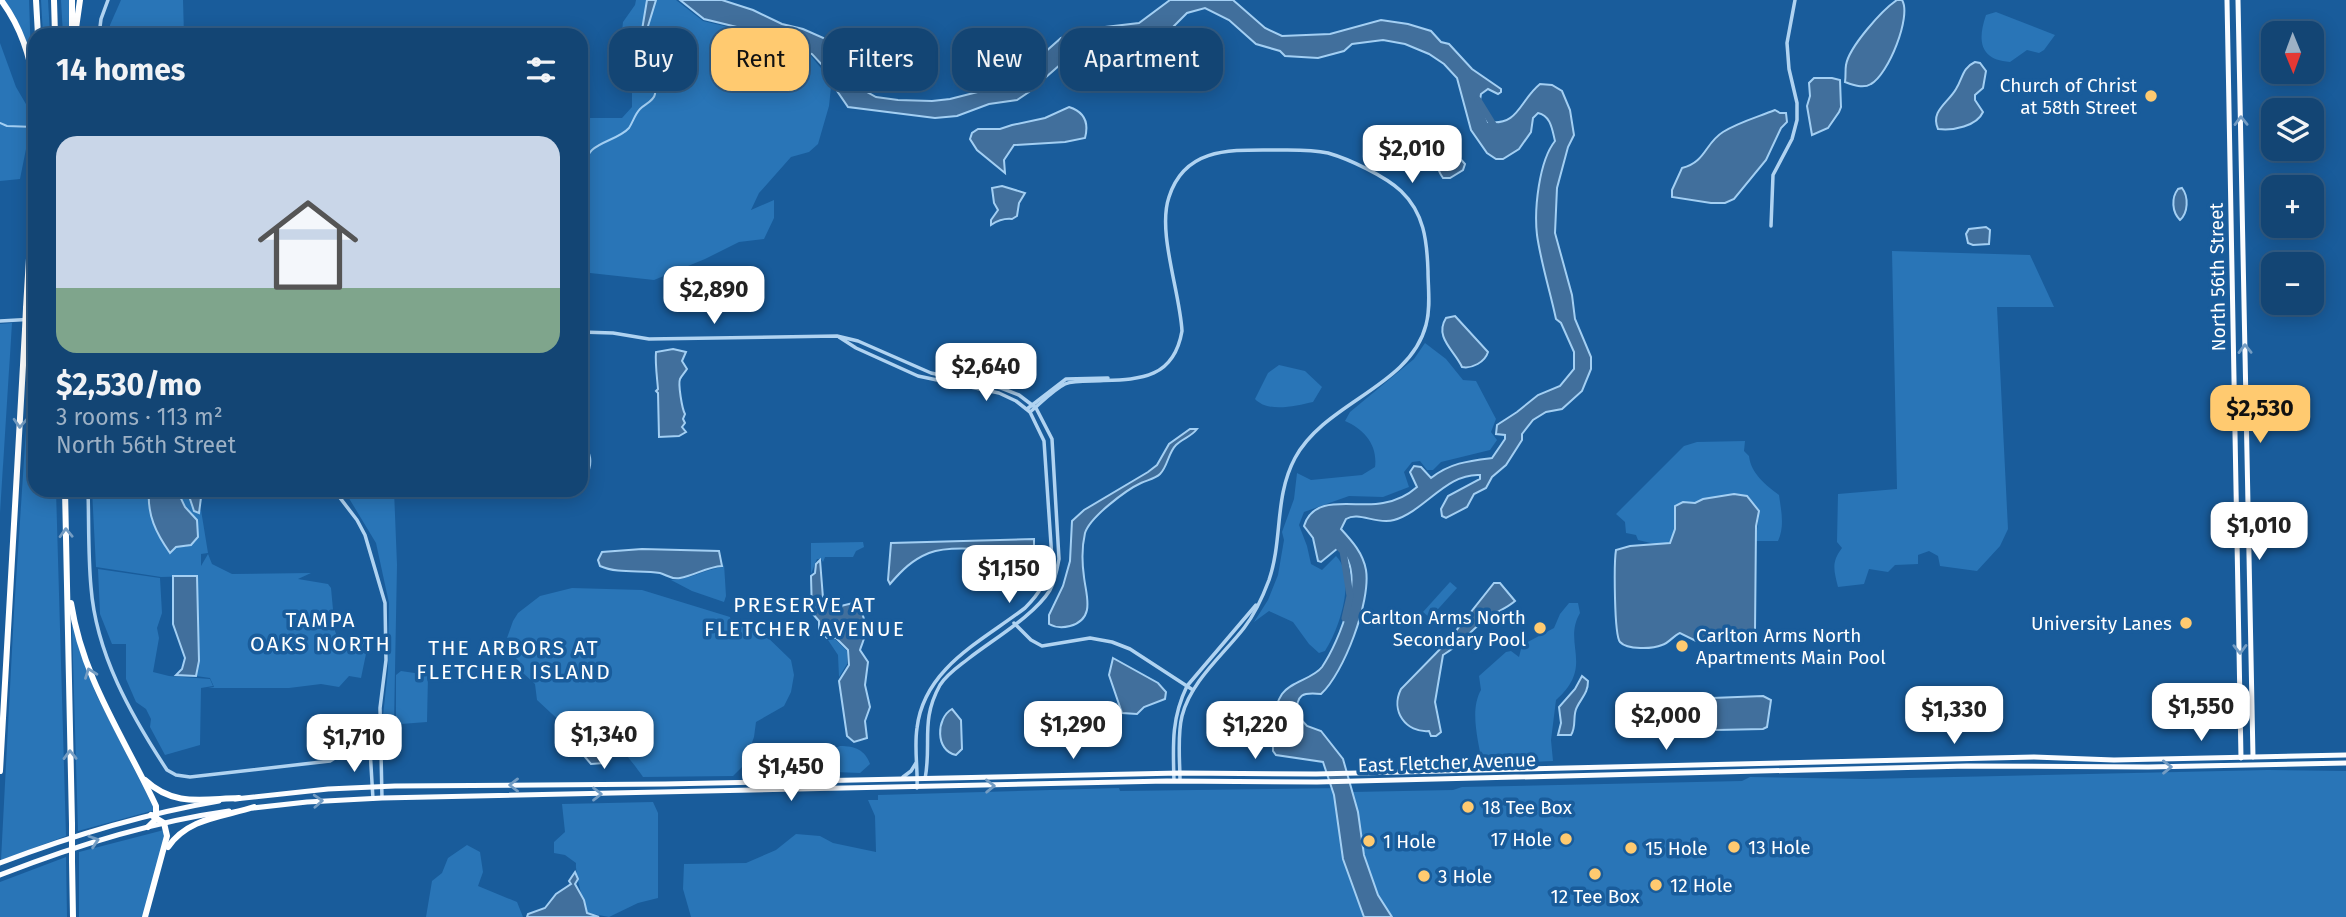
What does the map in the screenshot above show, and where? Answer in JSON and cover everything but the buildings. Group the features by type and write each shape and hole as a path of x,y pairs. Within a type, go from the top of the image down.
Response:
{"highway":[{"path":"1,0 22,36 28,54"},
{"path":"36,0 38,28"},
{"path":"54,0 55,28"},
{"path":"72,0 74,28"},
{"path":"75,28 80,0"},
{"path":"0,772 28,274"},
{"path":"65,497 73,917"},
{"path":"68,576 76,631 89,672 156,806 155,815 148,827"},
{"path":"143,778 157,790 180,799 239,798"},
{"path":"165,852 186,827 254,807"},
{"path":"145,917 165,852 167,836 164,823 155,815"}],"main road":[{"name":"North 56th Street","path":"2227,0 2242,764"},
{"name":"North 56th Street","path":"2238,0 2252,764"},
{"path":"2238,563 2247,567 2249,588"},
{"path":"2239,604 2250,604"},
{"name":"East Fletcher Avenue","path":"0,875 100,839 164,823 254,807 382,798 1177,781 1317,782 1359,777 1846,761 2034,757 2128,760 2346,755"},
{"name":"East Fletcher Avenue","path":"0,863 89,832 239,798 382,786 1177,773 1359,777 1954,766 2148,767 2346,763"}],"street":[{"path":"100,28 108,0"},
{"path":"1771,226 1773,175 1792,139 1797,120 1797,103 1789,69 1787,43 1795,0"},
{"path":"1029,411 1064,384 1153,375 1167,365 1177,350 1182,331 1165,213 1174,185 1186,169 1204,157 1213,153 1239,150 1308,150 1334,155 1392,184 1405,195 1418,214 1428,255 1429,313 1420,341 1404,364 1321,425 1295,458 1281,494 1277,547 1272,570 1246,626 1193,690 1181,719 1177,773"},
{"path":"0,321 28,319"},
{"path":"588,332 649,339 837,336 858,341 930,373 1001,387 1034,406 1052,439 1059,559 1051,587 1042,601 942,682 927,721 925,778 919,788"},
{"path":"837,336 856,348 918,376 999,393 1016,401 1029,411 1044,441 1052,559 1049,574 1036,597 947,667 936,679 919,715 916,735 919,788"},
{"path":"89,497 91,588 105,654 119,688 167,770 180,776 203,776 330,761 356,740 367,744 372,762 373,799"},
{"path":"339,497 362,527 371,549 386,613 386,660 380,730 382,798"},
{"path":"1177,781 1175,718 1187,686 1258,604"},
{"path":"1011,619 1031,640 1042,646 1090,638 1130,649 1193,690"},
{"path":"339,756 350,737 380,730"},
{"path":"1180,760 1185,768 1193,773"},
{"path":"898,779 911,771 917,761"}],"shaded area":[{"path":"3,0 29,0 28,52"},
{"path":"41,0 48,0 50,28 43,28"},
{"path":"61,0 70,0 70,28 63,28"},
{"path":"121,0 183,0 184,28 110,28"},
{"path":"636,0 676,0 703,21 732,28 711,28 711,91 809,91 809,55 823,71 823,91 831,91 818,144 809,152 791,157 759,193 751,210 774,200 774,218 764,239 739,242 654,280 588,273 588,118 622,118 632,107 632,91 697,91 697,28 622,28"},
{"path":"647,0 656,0 647,28 642,28"},
{"path":"680,0 722,0 799,28 741,28 704,19"},
{"path":"1170,0 1233,0 1265,28 1282,36 1330,34 1381,20 1408,24 1431,31 1441,42 1449,44 1472,69 1501,89 1498,94 1488,89 1481,94 1480,100 1488,122 1498,122 1513,116 1540,84 1552,85 1562,91 1570,110 1574,135 1557,188 1555,233 1572,295 1575,319 1591,357 1591,369 1582,391 1562,409 1546,412 1533,420 1522,434 1522,440 1506,465 1492,477 1486,488 1474,494 1467,507 1446,518 1442,516 1441,509 1448,496 1480,479 1480,475 1457,480 1416,509 1394,520 1381,521 1356,516 1346,519 1341,529 1360,553 1366,570 1360,617 1347,654 1330,684 1321,694 1309,693 1299,698 1297,707 1296,714 1307,726 1321,731 1343,759 1358,812 1364,855 1378,895 1392,917 1364,917 1343,859 1334,795 1323,762 1276,755 1273,751 1273,722 1278,701 1286,690 1322,667 1343,624 1351,589 1351,572 1347,558 1338,548 1321,562 1318,561 1313,538 1304,526 1309,515 1327,505 1383,503 1405,495 1417,487 1410,472 1414,466 1421,467 1431,478 1452,466 1492,458 1505,439 1505,435 1496,434 1497,425 1538,395 1560,386 1574,369 1574,352 1561,323 1556,319 1537,235 1536,212 1541,173 1555,141 1548,120 1538,113 1533,118 1531,132 1519,149 1503,159 1496,159 1487,153 1471,130 1457,78 1444,64 1429,54 1405,44 1383,40 1352,44 1344,51 1318,58 1285,56 1280,51 1256,44 1229,20 1205,8 1187,13 1172,28 1101,28 1139,23"},
{"path":"1897,0 1902,0 1904,19 1891,58 1871,84 1858,86 1845,82 1846,65 1853,49 1875,20"},
{"path":"1996,12 2055,35 2039,53 2027,50 2010,62 1992,57 1983,48 1982,33 1986,15"},
{"path":"809,32 823,38 823,66 809,53"},
{"path":"1060,39 1060,65 1046,77 1046,51"},
{"path":"0,43 16,87 28,108 28,139 20,179 0,181"},
{"path":"1975,62 1980,63 1986,71 1983,88 1975,95 1975,100 1983,112 1976,121 1964,126 1938,129 1938,112 1956,89 1965,70"},
{"path":"1814,78 1840,80 1841,107 1828,128 1812,135 1807,106 1810,96 1809,83"},
{"path":"837,91 865,91 876,97 932,101 981,91 1030,91 1017,100 989,104 957,116 935,118 848,107"},
{"path":"1069,107 1082,115 1086,128 1085,138 1014,145 1004,160 1005,173 977,150 970,139 972,133 978,129 1000,129 1045,118"},
{"path":"1775,110 1786,113 1787,122 1781,128 1766,160 1734,199 1725,203 1711,203 1672,197 1672,190 1682,168 1701,157 1717,136 1735,125"},
{"path":"1447,153 1457,155 1465,164 1463,170 1450,178 1443,178 1438,164"},
{"path":"1002,186 1025,193 1019,203 1017,216 991,225 991,220 998,210 992,188"},
{"path":"2182,188 2187,205 2180,220 2175,213 2173,201 2178,189"},
{"path":"1986,227 1990,230 1989,244 1968,243 1966,234 1969,229"},
{"path":"1892,251 2030,255 2054,307 1997,307 2008,529 2000,546 1977,571 1940,566 1938,556 1929,551 1918,555 1918,564 1895,565 1888,572 1869,569 1864,584 1838,587 1834,567 1842,548 1837,542 1838,494 1897,489"},
{"path":"1455,316 1488,352 1481,362 1474,366 1462,367 1446,343 1443,325 1446,318"},
{"path":"12,323 0,513 0,324"},
{"path":"1425,343 1446,359 1463,380 1476,381 1496,419 1491,432 1497,440 1490,450 1441,462 1433,470 1427,470 1420,461 1412,462 1404,472 1409,487 1383,497 1349,496 1304,512 1299,525 1311,564 1322,570 1336,556 1345,577 1344,604 1336,630 1325,651 1319,653 1293,622 1269,611 1254,622 1268,600 1278,575 1284,540 1282,532 1294,499 1297,473 1311,480 1362,475 1375,467 1372,445 1364,433 1345,421 1350,412 1414,359"},
{"path":"673,349 686,352 682,361 687,369 680,379 680,386 685,414 682,427 686,432 679,436 659,437 656,352"},
{"path":"1279,365 1305,371 1322,387 1313,402 1274,407 1255,399 1268,373"},
{"path":"28,399 28,497 56,497 66,836 1,860"},
{"path":"1190,429 1197,429 1173,448 1160,474 1118,498 1088,527 1083,543 1083,572 1088,606 1086,612 1078,623 1070,626 1049,624 1049,615 1063,586 1070,561 1072,521 1084,510 1157,465 1169,444"},
{"path":"1745,441 1744,451 1749,456 1756,474 1779,495 1782,524 1778,541 1756,541 1759,511 1747,496 1740,495 1721,496 1675,506 1675,529 1670,543 1655,544 1638,540 1636,535 1626,533 1625,522 1616,514 1684,446 1697,442"},
{"path":"1734,494 1747,496 1759,511 1756,526 1755,632 1752,640 1698,642 1680,633 1664,644 1653,647 1634,648 1623,645 1618,637 1616,613 1616,550 1630,546 1670,543 1675,529 1675,506 1683,502 1695,503"},
{"path":"92,497 149,497 153,523 170,553 176,547 186,547 197,520 180,497 189,497 192,507 199,513 201,510 208,553 201,554 201,566 208,554 212,564 232,574 311,573 298,579 328,584 331,588 335,631 339,642 366,642 362,646 366,654 361,678 349,676 339,687 321,684 289,688 208,688 214,687 210,678 196,676 199,661 197,576 161,577 96,567"},
{"path":"149,497 180,497 197,520 198,537 191,545 176,547 170,553 149,508"},
{"path":"189,497 201,497 199,513 194,511"},
{"path":"348,497 394,497 397,565 394,723 382,725 388,670 389,603 376,543"},
{"path":"1034,539 1034,559 982,549 939,550 912,562 890,584 888,580 891,543"},
{"path":"863,542 864,547 856,551 853,557 825,557 823,562 817,559 811,574 811,543"},
{"path":"642,549 719,551 722,566 674,578 660,573 607,568 600,566 598,560 602,552"},
{"path":"820,560 825,601 841,606 857,602 862,604 866,630 860,650 868,662 865,685 870,707 865,721 867,738 854,742 847,736 839,681 849,665 848,650 836,638 827,638 819,631 819,621 812,613 811,576"},
{"path":"724,564 724,602 692,591 671,580 723,567"},
{"path":"98,569 160,578 162,613 157,628 159,638 153,672 210,679 213,686 201,688 200,745 165,755 150,727 151,719 146,709 136,702 126,679 126,644 112,644 100,614"},
{"path":"173,576 197,576 199,661 196,676 176,675 182,669 185,658 173,624"},
{"path":"1450,582 1457,588 1430,618 1423,612"},
{"path":"1494,583 1500,583 1515,601 1486,619 1443,655 1435,702 1441,732 1431,736 1429,731 1413,728 1402,719 1399,712 1398,697 1401,689 1447,642"},
{"path":"572,588 642,590 730,617 731,622 762,632 791,660 794,675 791,692 784,706 756,722 754,737 744,765 733,776 643,777 620,747 598,727 584,721 565,726 537,700 535,684 522,672 520,662 510,653 507,638 518,613 540,596"},
{"path":"1569,603 1578,603 1580,613 1574,635 1576,666 1567,688 1556,700 1551,740 1553,761 1482,764 1475,717 1477,698 1481,690 1479,676 1506,652 1511,651 1519,657 1522,645 1554,628"},
{"path":"72,626 96,694 155,810 78,831"},
{"path":"835,639 847,651 847,664 839,677 838,655 828,640"},
{"path":"1113,658 1158,683 1166,692 1165,699 1144,707 1137,714 1122,713 1109,675"},
{"path":"401,671 428,675 427,722 401,724 396,721 396,675"},
{"path":"1582,676 1588,681 1588,685 1576,710 1573,732 1571,735 1558,735 1561,723 1559,707 1575,689"},
{"path":"1763,696 1771,700 1767,727 1763,729 1716,730 1706,719 1708,701 1712,698"},
{"path":"1653,699 1650,727 1630,731 1620,729 1626,712"},
{"path":"952,709 961,720 962,749 956,755 944,747 940,734 943,719"},
{"path":"596,742 608,753 608,760 591,764 585,757"},
{"path":"840,746 859,750 870,764 860,773 835,772 826,752"},
{"path":"2268,770 2346,771 2346,917 1391,917 1370,872 1352,792 1742,781 1750,777 1864,779"},
{"path":"1119,788 1120,791 1344,788 1381,917 691,917 683,889 684,864 746,863 776,850 796,834 820,836 833,843 876,852 875,816 868,800 878,800 878,795"},
{"path":"653,802 658,813 658,898 638,903 609,917 588,913 576,863 565,855 554,853 554,842 565,832 562,804"},
{"path":"164,830 166,835 143,917 79,917 79,852"},
{"path":"467,845 480,852 483,872 478,886 517,902 523,917 426,917 432,881 442,873 448,858"},
{"path":"66,857 67,917 0,917 0,882"},
{"path":"575,872 578,879 575,884 584,900 587,913 599,917 527,917 528,914 545,908 556,894 571,884 569,881"}],"waterway":[{"path":"588,156 592,150 629,128 638,111 651,101 655,91"},
{"path":"1478,100 1497,127"},
{"path":"0,123 28,127"},
{"path":"1338,546 1343,551 1350,596 1345,618"}],"place":[{"name":"Church of Christ at 58th Street","path":"2151,96"},
{"name":"University Lanes","path":"2186,623"},
{"name":"Carlton Arms North Secondary Pool","path":"1540,628"},
{"name":"Carlton Arms North Apartments Main Pool","path":"1682,646"},
{"name":"18 Tee Box","path":"1468,807"},
{"name":"17 Hole","path":"1566,839"},
{"name":"1 Hole","path":"1369,841"},
{"name":"13 Hole","path":"1734,847"},
{"name":"15 Hole","path":"1631,848"},
{"name":"12 Tee Box","path":"1595,874"},
{"name":"3 Hole","path":"1424,876"},
{"name":"12 Hole","path":"1656,885"}],"district":[{"name":"PRESERVE AT FLETCHER AVENUE","path":"805,617"},
{"name":"TAMPA OAKS NORTH","path":"321,632"},
{"name":"THE ARBORS AT FLETCHER ISLAND","path":"514,660"}]}
